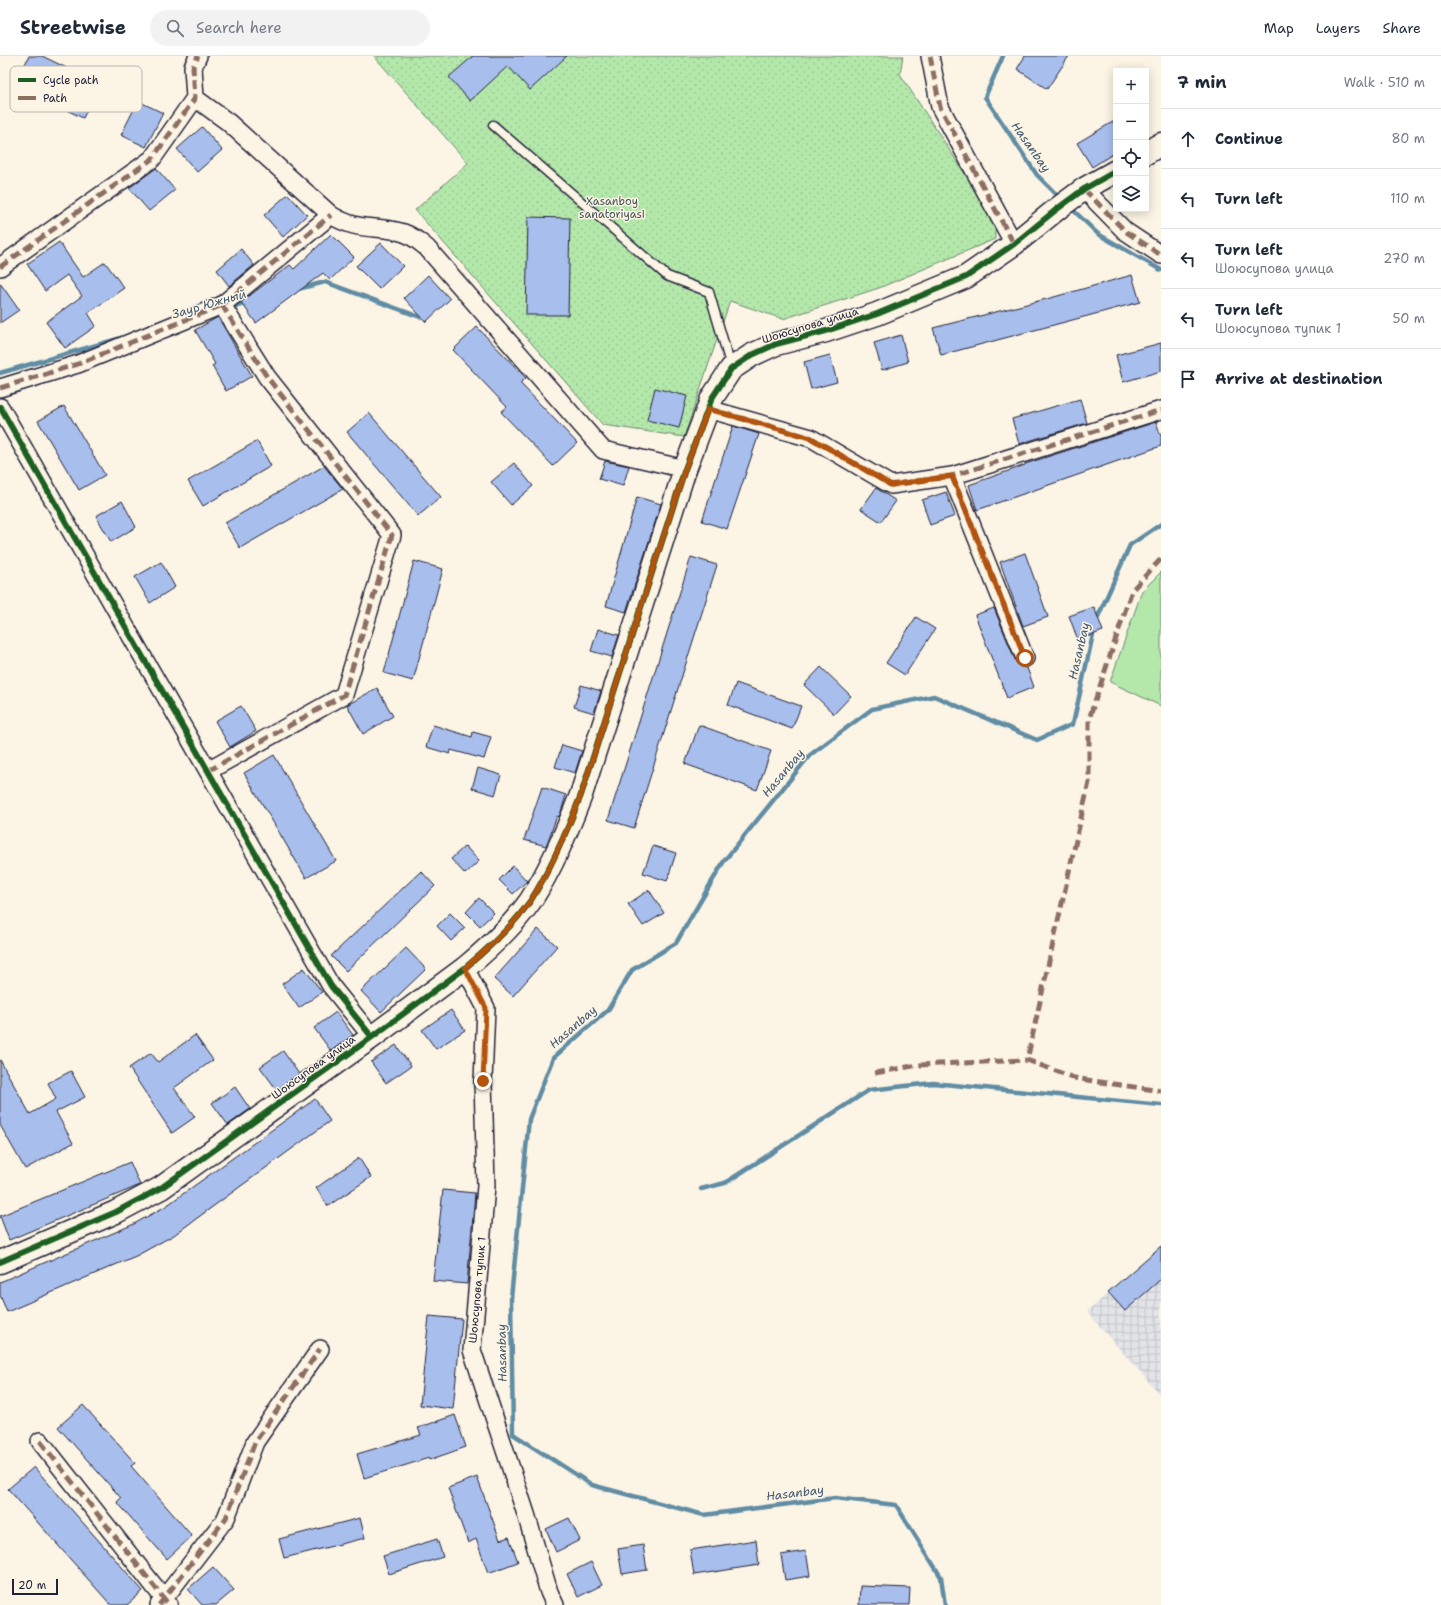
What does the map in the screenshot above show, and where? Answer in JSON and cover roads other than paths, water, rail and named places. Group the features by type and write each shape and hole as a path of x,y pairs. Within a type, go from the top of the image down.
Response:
{"street":[{"path":"0,267 152,159 195,98 193,67 198,56"},
{"path":"930,56 940,107 1014,244"},
{"path":"195,98 228,122 331,215 347,224 361,228 392,230 405,233 427,248 603,450 685,469"},
{"path":"1149,151 1161,144"},
{"name":"Шоюсупова улица","path":"0,1262 116,1212 161,1188 372,1037 465,968 499,938 530,901 543,880 569,826 581,795 685,469 717,388 731,369 752,354 776,344 826,331 877,314 948,285 982,267 1014,244 1057,209 1084,190 1113,173"},
{"path":"1084,190 1125,231 1161,255"},
{"path":"0,388 78,364 222,305 331,215"},
{"path":"208,772 344,695 392,535 266,377 222,305"},
{"path":"0,407 331,986 372,1037"},
{"path":"708,409 811,438 891,485 952,476 1161,410"},
{"path":"952,476 1025,658"},
{"name":"Шоюсупова тупик 1","path":"465,968 486,1008 483,1081 486,1186 472,1350 526,1514 549,1592 555,1605"},
{"path":"40,1441 164,1603 226,1518 255,1442 320,1349"}],"lane":[{"path":"493,125 667,276 709,292 731,369"}],"waterway":[{"name":"Hasanbay","path":"1003,56 985,97 1037,175 1061,199"},
{"name":"Hasanbay","path":"1070,207 1098,234 1161,270"},
{"name":"Заур Южный","path":"298,289 325,282 420,317"},
{"name":"Заур Южный","path":"229,308 249,303"},
{"name":"Заур Южный","path":"0,373 121,338"},
{"name":"Hasanbay","path":"1096,621 1130,545 1161,524"},
{"name":"Hasanbay","path":"945,1605 941,1577 896,1505 835,1498 704,1515 592,1485 513,1434 511,1298 529,1119 553,1058 608,1010 632,970 676,943 724,861 810,755 872,709 934,696 1037,740 1073,724 1094,630"},
{"path":"701,1189 725,1183 869,1090 933,1083 1161,1105"}],"park label":[{"name":"Xasanboy sanatoriyasi","path":"612,207"}]}
